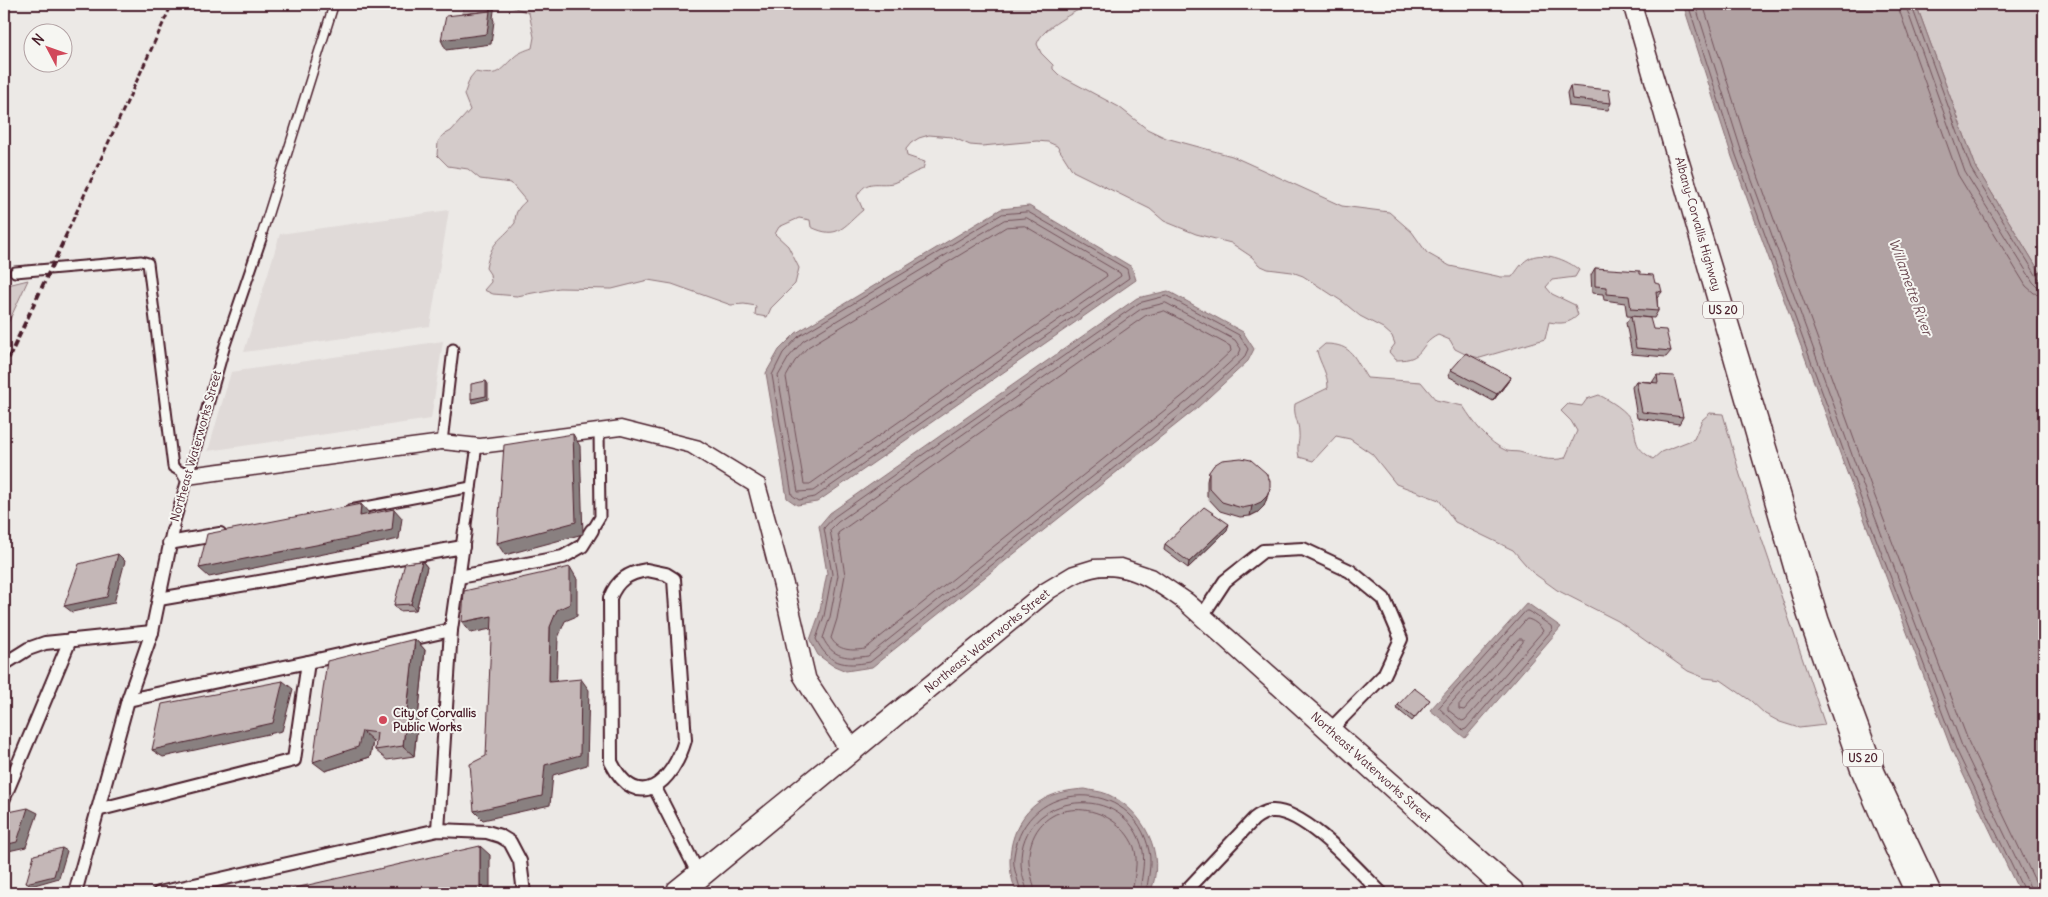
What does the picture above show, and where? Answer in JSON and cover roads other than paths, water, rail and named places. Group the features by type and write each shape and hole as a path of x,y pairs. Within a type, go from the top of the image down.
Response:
{"highway":[{"name":"Albany-Corvallis Highway","path":"1632,4 1813,617 1868,771 1890,826 1924,893"}],"street":[{"path":"188,476 442,442 477,445 621,428 694,446 757,486 784,587 804,679 852,751"},
{"name":"Northeast Waterworks Street","path":"678,893 1047,591 1076,574 1107,567 1123,568 1145,573 1159,581 1202,616 1512,893"}],"lane":[{"name":"Northeast Waterworks Street","path":"76,893 128,700 152,632 169,543 225,345 270,212 334,4"},
{"path":"15,272 141,261 148,263 172,467 188,476"},
{"path":"442,442 453,349"},
{"path":"459,576 563,557 582,546 600,517 599,430"},
{"path":"438,830 451,630 477,445"},
{"path":"335,512 471,487"},
{"path":"169,543 228,532"},
{"path":"159,600 463,547"},
{"path":"1202,616 1225,581 1263,551 1304,549 1350,571 1384,599 1401,638 1384,675 1330,730"},
{"path":"654,569 670,575 674,579 685,740 678,760 671,772 655,788 636,790 626,785 611,762 610,598 615,585 623,579 645,570 654,569"},
{"path":"128,700 451,630"},
{"path":"4,664 37,645 152,632"},
{"path":"4,798 70,640"},
{"path":"97,810 294,760 308,662"},
{"path":"655,788 699,876"},
{"path":"1184,893 1254,819 1266,812 1276,811 1291,814 1309,826 1381,893"},
{"path":"159,893 438,830 487,832 500,836 510,842 520,861 524,893"}],"water":[{"name":"Willamette River","path":"1683,4 1916,4 1976,167 2044,279 2044,893 2020,893 1952,751 1857,500 1732,157"},
{"path":"1029,206 1132,267 1136,280 817,502 797,505 787,498 766,373 779,350 796,333 1001,209"},
{"path":"1168,291 1243,332 1254,349 1248,361 1197,408 872,667 846,671 832,665 818,655 810,640 819,615 827,573 819,526 830,513 1137,298"},
{"path":"1527,603 1561,627 1465,738 1430,710"},
{"path":"1085,789 1104,793 1120,801 1141,822 1149,835 1154,849 1156,864 1155,878 1150,893 1017,893 1012,881 1010,854 1012,841 1024,817 1044,799 1064,792"}],"railway":[{"path":"65,237 172,4"},
{"path":"4,368 66,236"}],"place":[{"name":"City of Corvallis Public Works","path":"383,720"}]}
